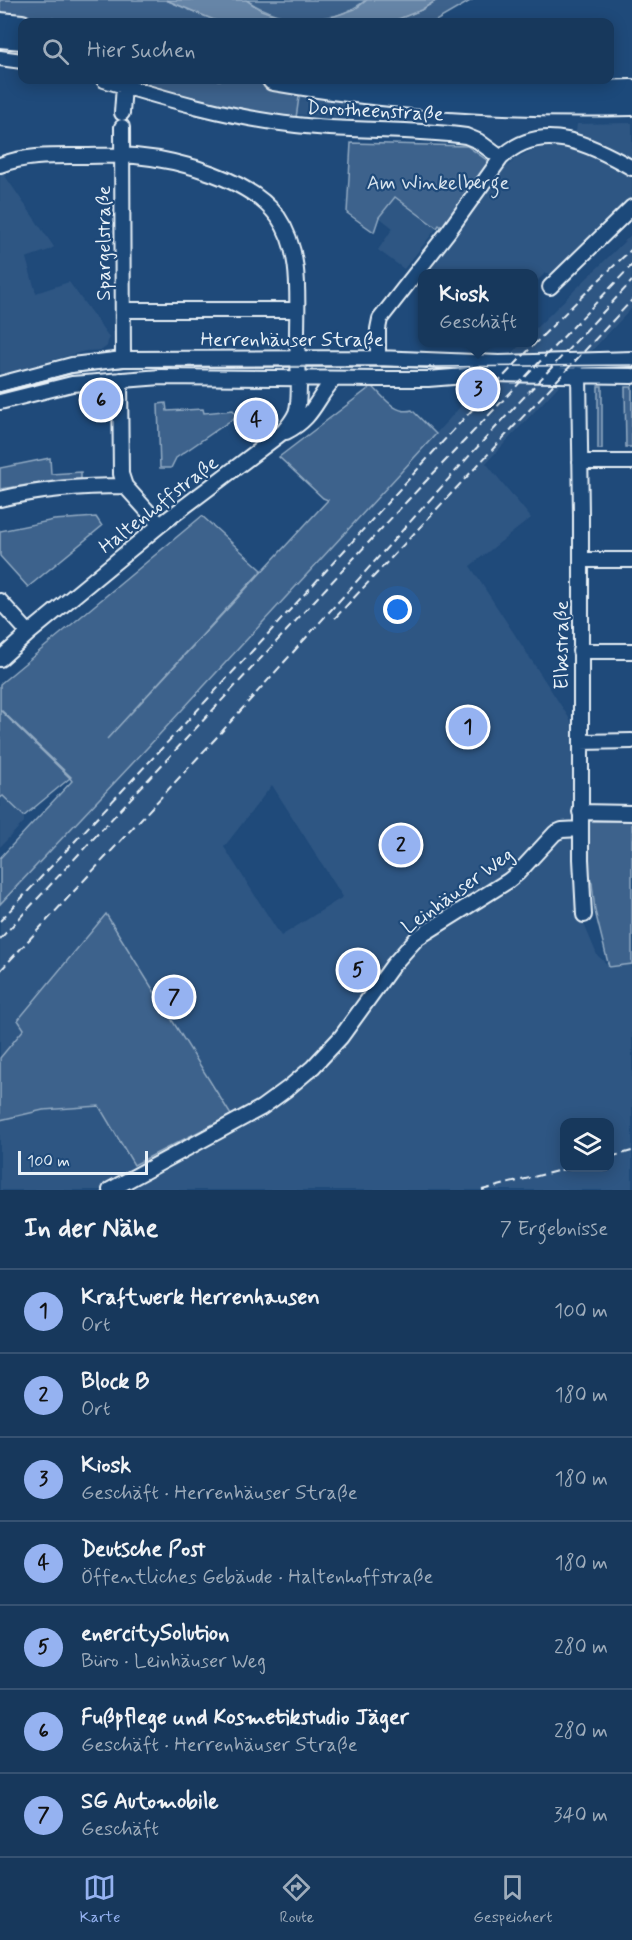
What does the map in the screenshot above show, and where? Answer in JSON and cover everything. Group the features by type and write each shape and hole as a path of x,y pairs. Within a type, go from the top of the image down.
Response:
{"highway":[{"path":"0,23 18,25"},
{"path":"0,37 18,39"},
{"path":"297,84 436,102 503,105 632,105"},
{"path":"404,84 502,91 632,90"}],"street":[{"path":"0,58 18,60"},
{"name":"Dorotheenstraße","path":"117,84 222,112 295,125 466,136 478,141 501,158"},
{"path":"122,113 124,86"},
{"name":"Spargelstraße","path":"122,127 123,359"},
{"path":"419,269 501,158 519,144 548,138 574,141 590,145 632,168"},
{"name":"Haltenhoffstraße","path":"0,165 13,160 39,156 122,156 162,160 218,176 244,188 266,204 277,217 294,251 297,270 298,359 296,412 277,437 160,525 0,659"},
{"path":"550,287 632,207"},
{"path":"378,358 380,319 418,271"},
{"path":"123,310 297,310"},
{"name":"Herrenhäuser Straße","path":"0,384 72,365 123,359 378,358 478,363 632,359"},
{"name":"Herrenhäuser Straße","path":"0,402 72,384 161,377 334,380 428,379 490,374 632,376"},
{"name":"Elbestraße","path":"579,374 580,813 584,915"},
{"path":"120,380 121,474 125,486 160,525"},
{"path":"277,437 296,428 305,420 334,380"},
{"path":"580,462 632,462"},
{"path":"0,498 76,487 125,486"},
{"path":"581,560 632,560"},
{"path":"0,601 29,633"},
{"path":"580,651 632,651"},
{"path":"581,742 632,741"},
{"path":"580,813 632,813"},
{"name":"Leinhäuser Weg","path":"110,1190 261,1108 287,1089 313,1067 341,1037 393,965 417,938 513,877 555,833 562,830 581,829"}],"shaded area":[{"path":"166,0 246,0 261,10 285,18 209,18"},
{"path":"367,0 437,0 401,18 321,18 355,9"},
{"path":"295,93 345,99 342,118 292,114"},
{"path":"632,123 632,166 575,139 577,124"},
{"path":"540,147 563,147 589,152 632,176 632,196 555,273 545,273 538,280 538,269 429,269 504,169 516,158"},
{"path":"3,173 54,247 26,258 36,293 69,282 109,337 107,346 102,350 85,351 0,375 0,174"},
{"path":"395,196 437,228 404,269 378,250 393,228 379,217"},
{"path":"632,234 632,308 486,463 531,518 470,566 573,724 574,900 597,955 610,967 632,964 632,1190 0,1190 0,1120 43,1110 99,1106 134,1165 230,1115 24,1029 0,1058 0,904 147,748 472,394 518,347 538,347 538,326","holes":["272,785 343,897 281,936 224,847"]},
{"path":"2,796 24,816 24,822 0,847 0,798"}],"green space":[{"path":"0,0 166,0 209,18 50,18 0,15"},
{"path":"246,0 366,0 352,9 326,18 290,18 260,8"},
{"path":"437,0 472,0 441,18 401,18"},
{"path":"121,84 266,84 300,90 295,125"},
{"name":"Am Winkelberge","path":"351,143 467,146 495,166 448,232 439,225 437,228 395,197 379,217 374,232 347,213"},
{"path":"372,386 400,410 412,410 436,434 0,904 0,858 72,781 0,709 0,684 202,516 262,570 107,739 328,500 279,457"},
{"path":"598,386 602,386 602,449 598,449"},
{"path":"625,387 632,387 632,447 626,447"},
{"path":"166,403 167,411 203,409 204,413 233,410 237,416 176,458 171,468 160,468 158,404"},
{"path":"50,458 51,474 81,472 81,479 0,489 0,468"},
{"path":"96,517 102,526 28,587 0,556 0,531 54,520"},
{"path":"0,710 70,778 24,816 3,796 0,798"},
{"path":"589,821 632,821 632,964 609,967 595,911 592,883 589,880"},
{"path":"106,914 231,1115 134,1165 99,1106 43,1110 0,1120 0,1058 24,1029 18,1020"}],"tram line":[{"path":"0,392 71,373 127,367 632,365"}],"railway":[{"path":"538,341 632,249"},
{"path":"0,939 408,500 632,265"},
{"path":"0,971 216,738 471,454 632,281"},
{"path":"335,618 632,300"},
{"path":"0,921 532,347"},
{"path":"614,1156 632,1151"},
{"path":"482,1190 560,1170"}],"place":[{"name":"Kiosk","path":"478,389"},
{"name":"Fußpflege und Kosmetikstudio Jäger","path":"101,400"},
{"name":"Deutsche Post","path":"256,420"},
{"name":"Kraftwerk Herrenhausen","path":"468,727"},
{"name":"Block B","path":"401,845"},
{"name":"enercitySolution","path":"358,970"},
{"name":"SG Automobile","path":"174,997"}]}
